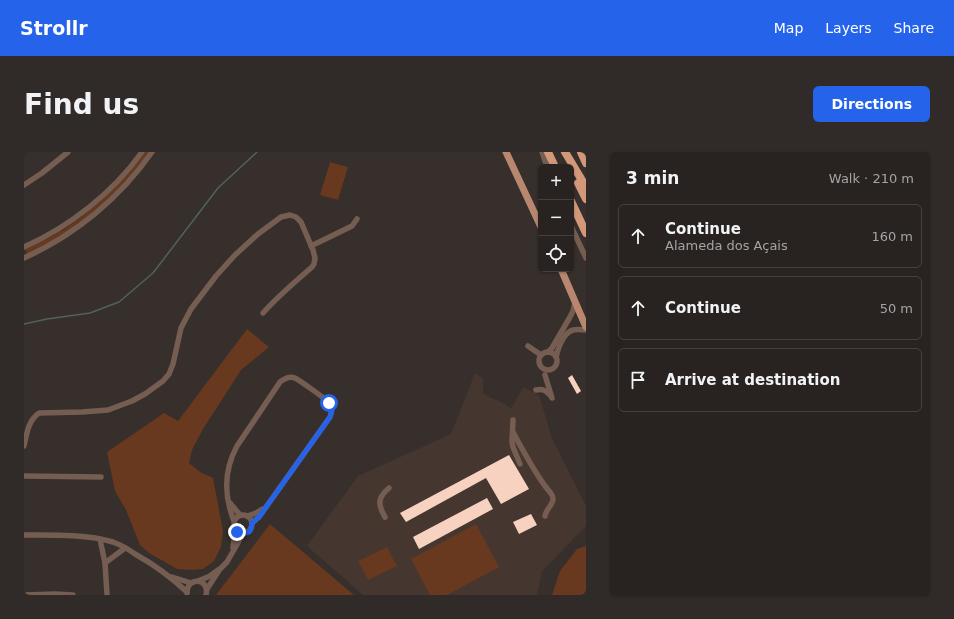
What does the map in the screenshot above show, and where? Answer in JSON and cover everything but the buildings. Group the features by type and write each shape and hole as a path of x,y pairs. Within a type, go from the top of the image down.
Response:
{"highway":[{"path":"548,152 554,164"},
{"path":"565,152 570,164"},
{"path":"565,152 586,187"},
{"path":"581,152 586,163"},
{"path":"574,173 586,199"},
{"path":"574,207 586,233"}],"main road":[{"path":"506,152 538,220"},
{"path":"562,272 586,326"}],"street":[{"path":"24,184 42,174 68,152"},
{"path":"24,247 46,237 86,210 127,170 142,152"},
{"path":"24,258 50,244 92,216 120,191 152,152"},
{"path":"542,152 547,164"},
{"path":"24,446 30,423 39,413 108,410 132,401 163,381 169,374 173,364 181,328 191,309 216,276 235,255 258,234 281,217 290,215 296,217 301,222 315,258 314,264 288,287 263,314"},
{"path":"311,246 352,226 357,219"},
{"path":"574,232 586,258"},
{"path":"575,302 573,311 552,348 539,358 539,364 542,368 547,371 556,366 556,357 567,334 573,330 586,330"},
{"path":"528,346 541,356"},
{"path":"548,352 556,357"},
{"path":"536,390 542,389 552,398 545,375"},
{"path":"167,576 191,583 210,576 220,569 227,562 243,534 251,529 252,523 259,517 330,417 331,408 328,401 294,378 288,378 280,382 237,446 230,459 226,488 228,502 234,521 233,524 235,530 233,550"},
{"path":"514,420 513,447 520,464"},
{"path":"513,432 532,467 552,497 552,504 547,510 545,516"},
{"path":"24,476 101,477"},
{"path":"385,517 379,504 380,497 389,488"},
{"path":"228,502 251,520 252,523"},
{"path":"234,521 235,518 256,513 265,508"},
{"path":"235,530 243,534"},
{"path":"24,535 67,536 100,539 114,542 147,561 187,593"},
{"path":"100,539 105,563 107,595"},
{"path":"105,563 125,548"},
{"path":"207,592 220,569"},
{"path":"198,581 204,584 207,592"},
{"path":"187,593 187,588 191,583"},
{"path":"24,595 73,595"}],"shaded area":[{"path":"145,152 149,152 129,179 92,213 50,242 27,254 26,249 51,237 78,220 103,199 126,176"},
{"path":"330,162 348,167 338,200 320,195"},
{"path":"247,329 269,347 241,370 203,429 192,450 189,463 200,472 213,478 223,531 221,547 214,561 203,569 177,569 149,553 140,545 126,510 115,491 107,452 164,413 178,421"},
{"path":"475,373 483,379 483,394 505,404 511,409 523,387 539,395 552,438 586,506 586,526 542,571 537,595 363,595 307,546 358,476 451,434"},
{"path":"270,524 354,595 216,595"},
{"path":"476,524 499,567 447,595 430,595 411,559"},
{"path":"586,546 586,595 552,595 560,571 577,549"},
{"path":"387,547 397,566 368,580 358,561"}],"waterway":[{"path":"24,324 90,313 119,302 153,273 218,188 257,152"}],"route":[{"path":"237,532 243,534 249,532 252,523 259,517 330,417 332,411 329,403"}]}
